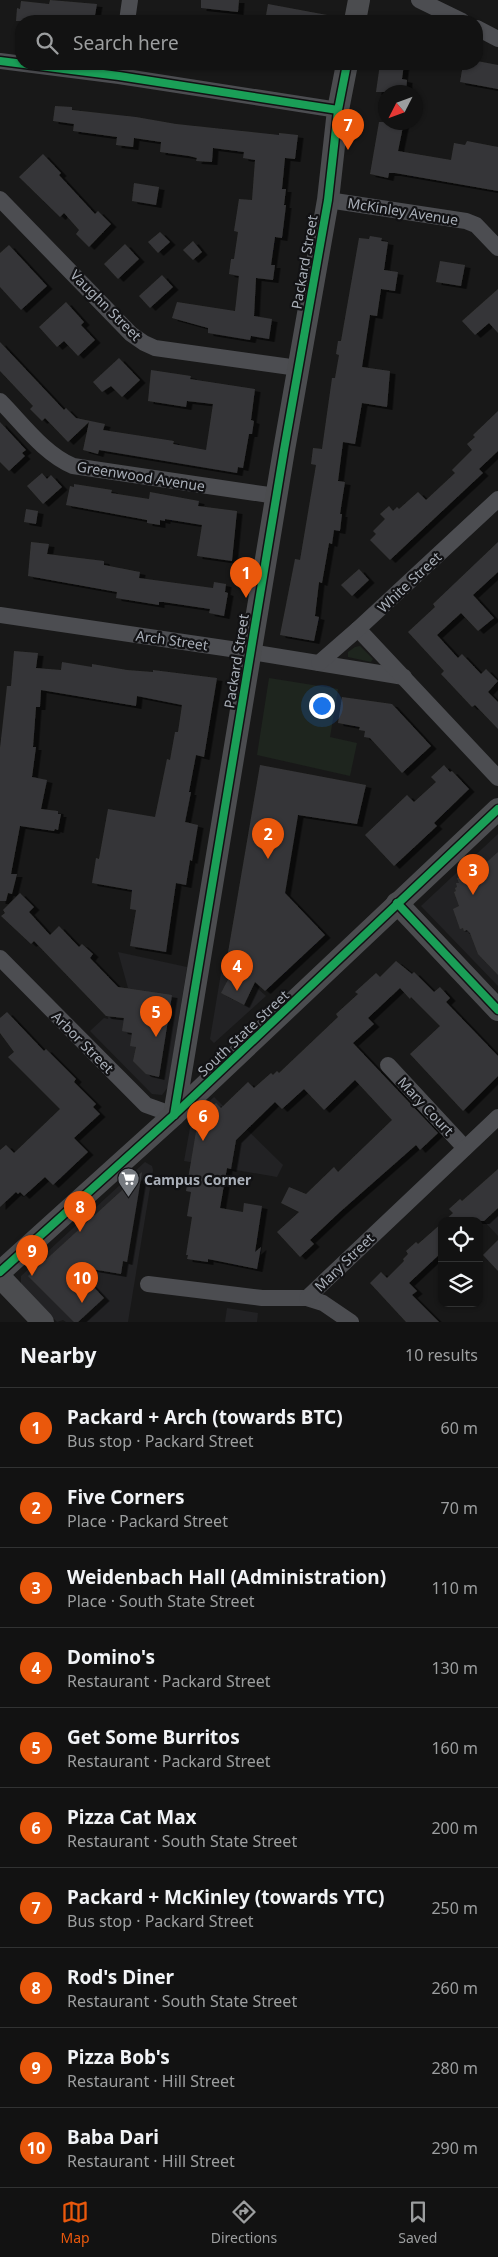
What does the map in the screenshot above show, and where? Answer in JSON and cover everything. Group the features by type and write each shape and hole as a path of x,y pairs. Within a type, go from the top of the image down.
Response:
{"main road":[{"path":"356,15 359,0"},
{"name":"Packard Street","path":"174,1115 276,496 328,200 338,110 346,70"},
{"name":"South State Street","path":"0,1272 174,1115 498,809"},
{"path":"397,903 498,1010"},
{"path":"0,1277 43,1322"}],"street":[{"path":"128,15 130,0"},
{"path":"419,0 450,15"},
{"path":"483,31 498,39"},
{"path":"0,61 15,62"},
{"path":"120,70 338,110"},
{"name":"Vaughn Street","path":"0,199 132,334 144,343 155,348 298,368"},
{"name":"McKinley Avenue","path":"328,200 466,221 476,225 498,248"},
{"name":"Greenwood Avenue","path":"0,401 61,461 73,466 276,496"},
{"name":"White Street","path":"319,663 358,630 498,499"},
{"name":"Arch Street","path":"0,615 251,652 404,677"},
{"path":"358,630 498,778"},
{"name":"Arbor Street","path":"0,958 146,1105 174,1115"},
{"name":"Mary Court","path":"388,1065 465,1148"},
{"name":"Mary Street","path":"148,1284 262,1298 307,1298 498,1117"},
{"path":"307,1298 323,1303 351,1322"}],"shaded area":[{"path":"360,646 373,659 371,662 348,657 348,652"},
{"path":"269,678 338,689 330,737 357,743 350,776 257,755"},
{"path":"498,834 498,986 421,906"},
{"path":"118,952 187,967 168,1087 162,1095 152,1094 90,1031 104,1018 108,1019 109,1013 119,1002 124,988 128,988"},
{"path":"221,973 247,979 266,996 214,1043 210,1039"},
{"path":"214,1097 283,1165 277,1177 184,1161 192,1117"},
{"path":"145,1162 152,1166 153,1170 128,1322 66,1322 63,1320 57,1322 21,1285 21,1276"},
{"path":"498,1204 498,1236 483,1220"},
{"path":"227,1308 258,1313 257,1322 225,1322"}],"building":[{"path":"50,0 97,4 95,15 16,15 17,8 20,9 21,1 49,4"},
{"path":"201,0 239,0 238,12 201,8"},
{"path":"268,4 327,15 266,15"},
{"path":"483,62 498,65 498,89 460,82 462,70 483,70"},
{"path":"379,70 403,70 402,79 407,80 407,85 378,85 378,92 376,92"},
{"path":"55,106 72,107 72,110 136,117 176,124 279,135 279,133 298,135 295,159 285,158 282,189 286,189 284,205 286,205 282,238 275,237 271,265 275,265 273,280 256,278 254,316 272,319 269,339 251,336 250,340 208,333 208,328 172,318 177,302 235,311 239,276 229,274 231,259 234,259 238,232 234,231 239,199 252,200 255,160 243,158 244,152 213,148 212,162 196,161 197,158 160,152 161,142 134,138 133,147 116,145 117,137 73,131 74,124 53,121"},
{"path":"378,128 378,130 402,130 398,151 451,160 454,143 465,145 467,141 498,147 498,191 395,173 389,173 388,178 370,174"},
{"path":"43,154 61,173 59,175 95,214 98,211 111,224 89,247 76,234 79,230 64,213 60,217 19,177"},
{"path":"134,183 159,187 156,205 132,201"},
{"path":"160,232 170,242 158,253 148,242"},
{"path":"370,236 382,238 381,241 388,242 384,270 398,272 395,291 381,289 377,316 370,315 362,367 390,371 387,407 362,403 355,444 343,442 338,481 345,482 340,514 342,514 340,531 334,530 332,544 329,543 322,583 319,582 315,616 319,617 314,641 280,635 295,559 300,560 316,465 311,464 313,448 322,449 332,378 335,378 339,355 336,354 338,341 341,341 359,238 369,239"},
{"path":"193,241 202,252 193,260 183,250"},
{"path":"125,244 139,259 118,279 104,264"},
{"path":"9,245 47,286 21,310 0,287 0,253"},
{"path":"440,261 465,265 461,286 436,282"},
{"path":"162,275 173,287 150,308 139,296"},
{"path":"498,289 498,333 489,323 475,335 462,321"},
{"path":"66,302 84,322 81,325 95,340 78,356 64,341 57,347 39,327"},
{"path":"0,342 64,410 66,408 76,418 105,424 103,430 174,441 173,444 206,450 213,404 187,401 186,407 148,401 151,370 191,376 190,379 255,389 251,420 254,421 252,434 249,434 243,468 238,467 237,473 99,450 98,454 83,450 89,422 68,442 45,418 42,421 30,409 33,406 0,371"},
{"path":"119,358 140,380 122,397 111,386 102,392 93,382"},
{"path":"498,411 498,451 479,469 483,473 390,560 370,540 376,534 373,531 385,519 380,514 389,506 393,511 397,507 399,509 418,492 426,500 455,473 452,470 472,450 467,444 475,437 473,435"},
{"path":"0,422 26,450 22,453 25,456 9,471 0,462"},
{"path":"42,473 47,479 51,475 62,487 43,504 27,486"},
{"path":"74,484 112,490 111,493 149,499 150,492 199,501 198,506 237,511 232,561 197,556 202,525 165,519 165,521 160,520 160,525 147,523 147,520 66,505 70,486 74,487"},
{"path":"26,509 38,511 36,524 24,522"},
{"path":"31,542 49,544 47,554 104,561 104,565 140,572 139,578 213,588 214,582 226,584 225,592 228,593 224,616 209,613 210,609 163,602 159,602 159,605 116,598 117,592 28,576"},
{"path":"498,542 498,572 473,595 494,618 478,631 461,613 437,635 458,658 462,654 481,674 486,669 498,681 488,692 498,702 498,729 475,705 472,707 441,674 444,671 408,632 435,607 433,604"},
{"path":"359,569 369,580 352,596 341,585"},
{"path":"14,651 38,653 36,668 61,670 62,662 92,667 92,664 127,670 153,672 153,670 217,678 204,757 196,755 189,792 191,792 185,822 198,825 192,861 190,860 186,885 176,883 166,952 130,946 136,910 130,909 132,890 92,883 96,858 99,859 108,809 155,817 167,759 170,760 175,732 178,732 182,705 137,696 136,706 41,690 40,707 36,707 33,747 36,747 32,777 47,780 41,809 58,811 58,814 61,814 58,830 20,826 11,874 17,874 12,894 8,893 6,901 0,901 0,748 7,686 11,686"},
{"path":"342,697 392,704 431,746 402,773 370,738 364,737 365,731 359,730 360,727 338,723"},
{"path":"260,765 366,785 357,824 298,815 285,893 325,935 265,991 255,982 244,1005 221,993 232,972 225,970"},
{"path":"444,765 469,789 434,823 437,826 394,866 365,835 407,795 414,802 436,782 431,777"},
{"path":"498,852 498,975 478,954 470,933 467,930 464,931 463,928 460,929 453,909 459,906 454,892 457,887 456,883 459,883 457,878 478,870"},
{"path":"20,893 34,907 29,912 50,935 59,926 79,947 82,944 93,954 90,958 118,987 172,995 159,1077 146,1074 133,1061 136,1047 130,1046 132,1033 122,1031 124,1018 106,1016 34,941 31,944 1,916 5,913 3,910"},
{"path":"396,961 412,974 414,972 434,992 440,987 450,998 446,1002 498,1056 498,1076 463,1111 410,1054 440,1026 400,988 368,1018 374,1024 353,1043 438,1133 420,1150 416,1145 341,1211 310,1240 314,1244 300,1257 277,1232 299,1212 281,1203 289,1187 306,1194 334,1167 338,1172 392,1120 355,1080 324,1110 304,1089 282,1109 275,1102 236,1140 231,1169 227,1168 220,1208 243,1212 244,1203 262,1206 255,1252 261,1247 257,1269 208,1259 208,1262 187,1259 192,1217 187,1216 191,1192 186,1191 198,1120 216,1103 221,1108 248,1082 254,1088 271,1073 273,1075 277,1071 279,1073 338,1017 336,1014 358,994 355,992 376,973 380,977"},
{"path":"7,1012 44,1051 46,1049 76,1079 74,1082 96,1104 93,1107 100,1114 74,1138 88,1152 53,1185 45,1177 24,1196 20,1192 18,1194 16,1192 0,1207 0,1150 6,1145 14,1153 60,1109 8,1057 14,1052 0,1033 0,1018"},
{"path":"498,1169 498,1208 484,1221 483,1217 448,1217 453,1213 449,1209 460,1199 462,1201"},
{"path":"142,1172 127,1262 123,1261 121,1274 74,1266 104,1298 78,1322 74,1322 28,1276"},
{"path":"438,1226 438,1256 409,1283 417,1291 412,1295 439,1322 406,1322 370,1283 381,1272 387,1278 404,1261 403,1259 408,1254 406,1251 416,1242 418,1244"},
{"path":"498,1240 498,1271 483,1255"}],"cycle path":[{"path":"0,61 15,63"},
{"path":"71,70 338,110"},
{"path":"174,1115 284,450 328,200 338,110 346,70"},
{"path":"0,1272 174,1115 498,809"},
{"path":"397,903 498,1010"}],"place":[{"name":"Packard + McKinley (towards YTC)","path":"348,150"},
{"name":"Packard + Arch (towards BTC)","path":"246,598"},
{"name":"Five Corners","path":"268,859"},
{"name":"Weidenbach Hall (Administration)","path":"473,895"},
{"name":"Domino's","path":"237,991"},
{"name":"Get Some Burritos","path":"156,1037"},
{"name":"Pizza Cat Max","path":"203,1141"},
{"name":"Campus Corner","path":"128,1198"},
{"name":"Rod's Diner","path":"80,1232"},
{"name":"Pizza Bob's","path":"32,1276"},
{"name":"Baba Dari","path":"82,1303"}]}
